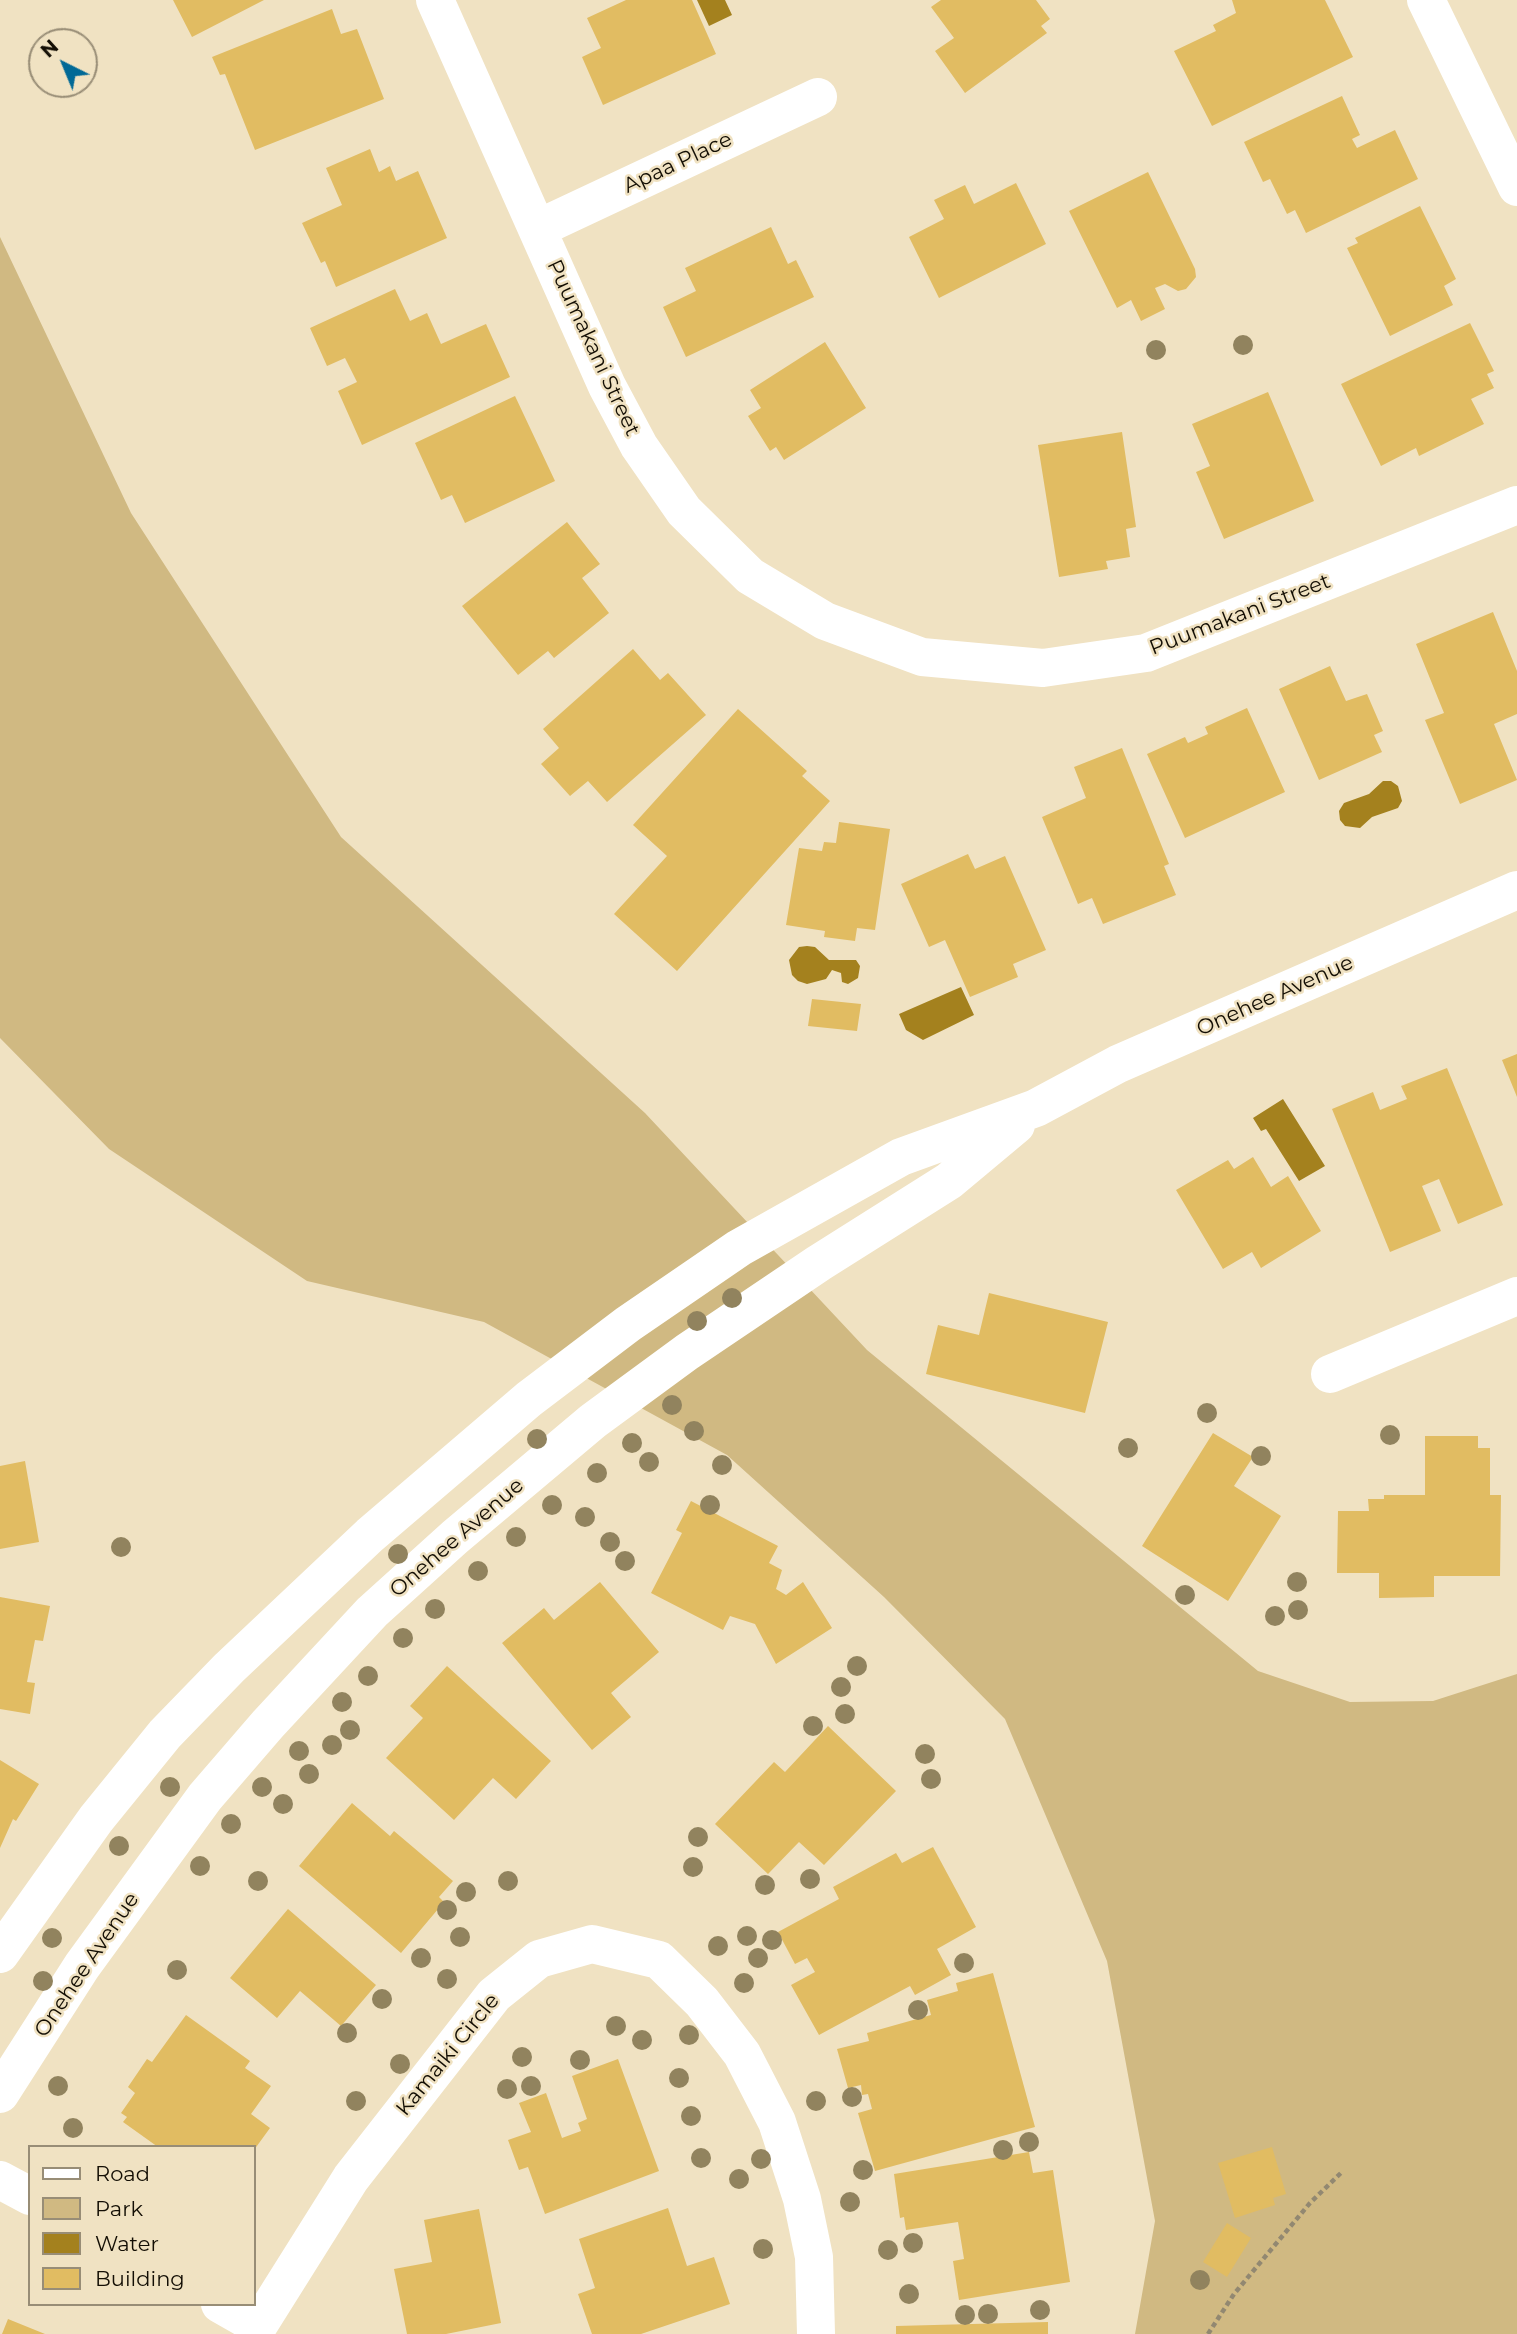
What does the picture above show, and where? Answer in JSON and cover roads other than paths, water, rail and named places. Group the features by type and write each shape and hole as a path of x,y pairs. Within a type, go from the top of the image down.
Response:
{"street":[{"name":"Puumakani Street","path":"436,0 607,386 639,446 684,511 750,576 825,621 922,657 1043,668 1146,653 1517,505"},
{"path":"1426,0 1517,187"},
{"name":"Apaa Place","path":"538,228 818,97"},
{"name":"Onehee Avenue","path":"0,1954 96,1819 165,1734 229,1668 370,1535 530,1399 628,1324 739,1248 901,1157 1036,1108 1118,1064 1517,890"},
{"name":"Onehee Avenue","path":"0,2094 89,1956 205,1797 268,1724 372,1612 455,1537 593,1421 687,1352 808,1270 949,1181 1036,1108"},
{"path":"1330,1374 1517,1296"},
{"name":"Kamaiki Circle","path":"255,2330 351,2178 494,1995 539,1959 592,1944 659,1960 702,2002 742,2054 777,2122 802,2199 814,2257 816,2334"},
{"path":"0,2179 28,2195"},
{"path":"223,2306 255,2330"}],"water":[{"path":"697,0 725,0 732,15 709,26"},
{"path":"1383,781 1391,781 1398,786 1402,801 1398,808 1372,817 1360,828 1345,826 1340,820 1339,811 1344,803 1369,794"},
{"path":"799,947 815,947 829,960 856,960 860,966 858,978 848,984 842,982 841,973 832,970 826,979 807,984 798,981 792,975 789,960"},
{"path":"961,987 974,1015 923,1040 906,1030 899,1014"},
{"path":"1283,1099 1325,1166 1299,1181 1266,1129 1261,1131 1253,1118"}]}
